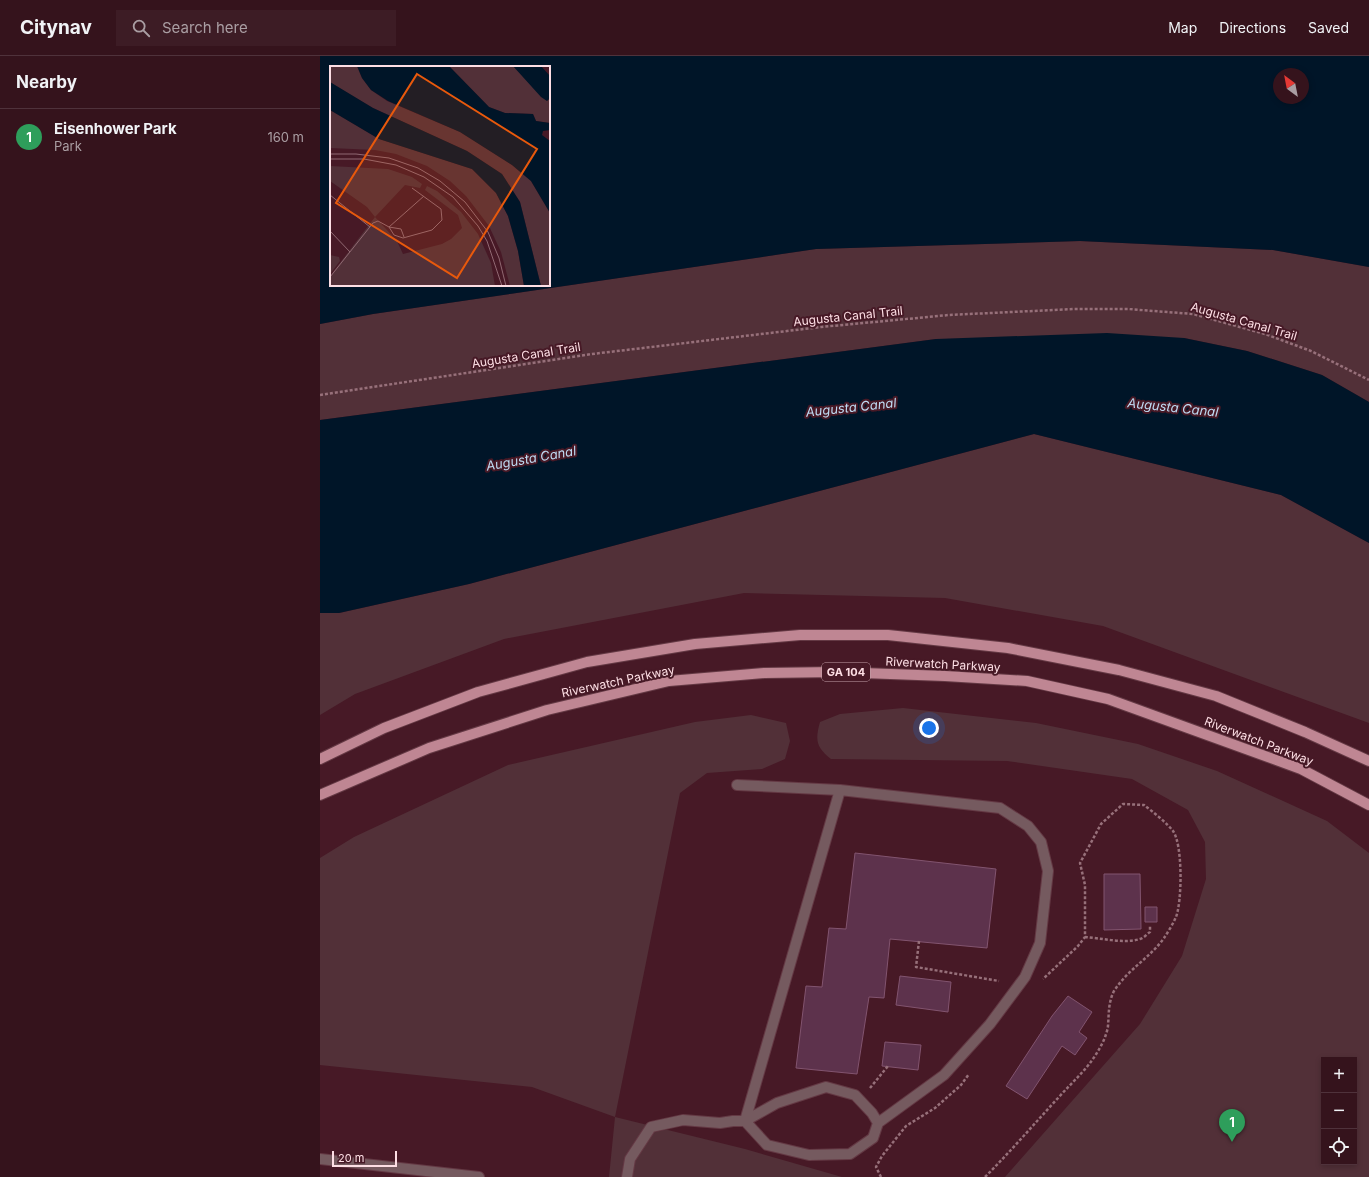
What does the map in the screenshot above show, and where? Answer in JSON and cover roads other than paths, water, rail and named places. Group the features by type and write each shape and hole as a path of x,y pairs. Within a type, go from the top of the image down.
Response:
{"main road":[{"name":"Riverwatch Parkway","path":"320,759 384,728 478,692 587,662 695,644 800,635 888,636 1008,648 1119,670 1216,696 1305,732 1369,761"},
{"name":"Riverwatch Parkway","path":"320,795 429,748 547,710 669,681 764,673 836,672 1027,681 1108,699 1301,769 1369,805"}],"street":[{"path":"737,785 840,790 1000,808 1028,826 1041,842 1048,871 1040,943 1025,977 990,1024 944,1075 878,1123 873,1138 850,1154 809,1155 767,1145 745,1121"},
{"path":"745,1121 840,790"},
{"path":"627,1177 630,1160 651,1127 682,1120 720,1123 733,1120 745,1121 777,1103 826,1087 856,1095 872,1113 878,1123"},
{"path":"320,1160 479,1177"}],"water":[{"path":"320,56 1369,56 1369,267 1273,250 1080,241 816,249 373,314 320,324"},
{"name":"Augusta Canal","path":"1107,333 1184,338 1247,351 1322,375 1369,402 1369,543 1281,495 1034,434 469,584 339,613 320,613 320,420 936,339"}],"place":[{"name":"Eisenhower Park","path":"1232,1142"}]}
